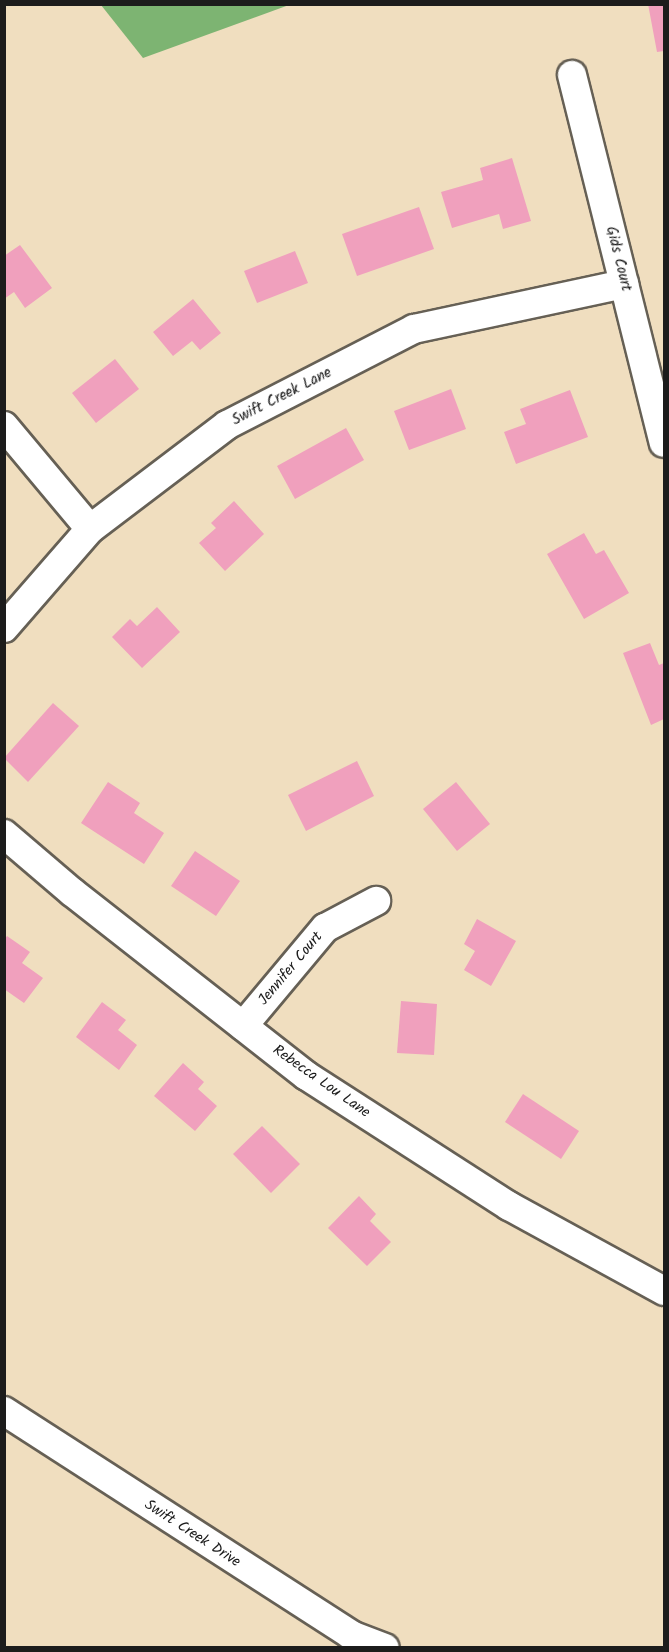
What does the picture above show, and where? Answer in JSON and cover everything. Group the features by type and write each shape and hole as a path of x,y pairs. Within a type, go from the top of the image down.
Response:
{"street":[{"name":"Gids Court","path":"572,75 664,443"},
{"name":"Swift Creek Lane","path":"4,628 90,529 227,425 414,329 624,284"},
{"path":"4,426 90,529"},
{"name":"Rebecca Lou Lane","path":"4,834 72,892 307,1076 508,1206 664,1292"},
{"name":"Jennifer Court","path":"243,1026 325,928 376,901"},
{"name":"Swift Creek Drive","path":"4,1411 348,1641 385,1647"}],"green space":[{"path":"101,5 289,5 143,58"}],"building":[{"path":"648,4 664,4 664,51 657,52"},
{"path":"512,158 531,221 503,229 499,214 452,228 441,192 483,180 480,168"},
{"path":"419,207 434,249 357,276 342,234"},
{"path":"20,245 52,288 25,308 14,292 4,299 4,256"},
{"path":"295,251 308,283 257,303 244,271"},
{"path":"193,299 221,333 200,350 192,341 173,356 153,332"},
{"path":"115,359 139,389 96,423 72,393"},
{"path":"451,389 466,429 409,450 394,411"},
{"path":"570,390 588,437 516,464 504,432 526,424 520,409"},
{"path":"346,428 364,460 295,499 277,466"},
{"path":"234,501 264,534 225,571 199,543 216,528 211,523"},
{"path":"584,533 596,554 604,550 629,593 584,619 547,554"},
{"path":"157,607 180,632 142,668 112,637 130,619 137,626"},
{"path":"650,643 659,665 664,663 664,719 651,725 623,653"},
{"path":"53,703 79,726 28,782 4,758"},
{"path":"357,761 374,796 306,831 288,795"},
{"path":"108,782 140,803 134,813 164,833 144,864 81,823"},
{"path":"456,782 490,824 457,851 423,809"},
{"path":"195,851 240,881 216,916 171,886"},
{"path":"477,919 516,941 491,986 464,970 475,951 464,944"},
{"path":"7,936 30,952 22,963 43,978 24,1003 4,989 4,940"},
{"path":"401,1001 437,1004 434,1055 397,1053"},
{"path":"102,1002 126,1020 118,1030 137,1045 119,1070 76,1037"},
{"path":"183,1063 204,1082 198,1089 217,1106 195,1131 154,1096"},
{"path":"523,1094 579,1131 561,1159 505,1122"},
{"path":"262,1126 300,1164 271,1193 233,1154"},
{"path":"359,1196 376,1214 370,1221 391,1242 367,1266 328,1228"}]}
